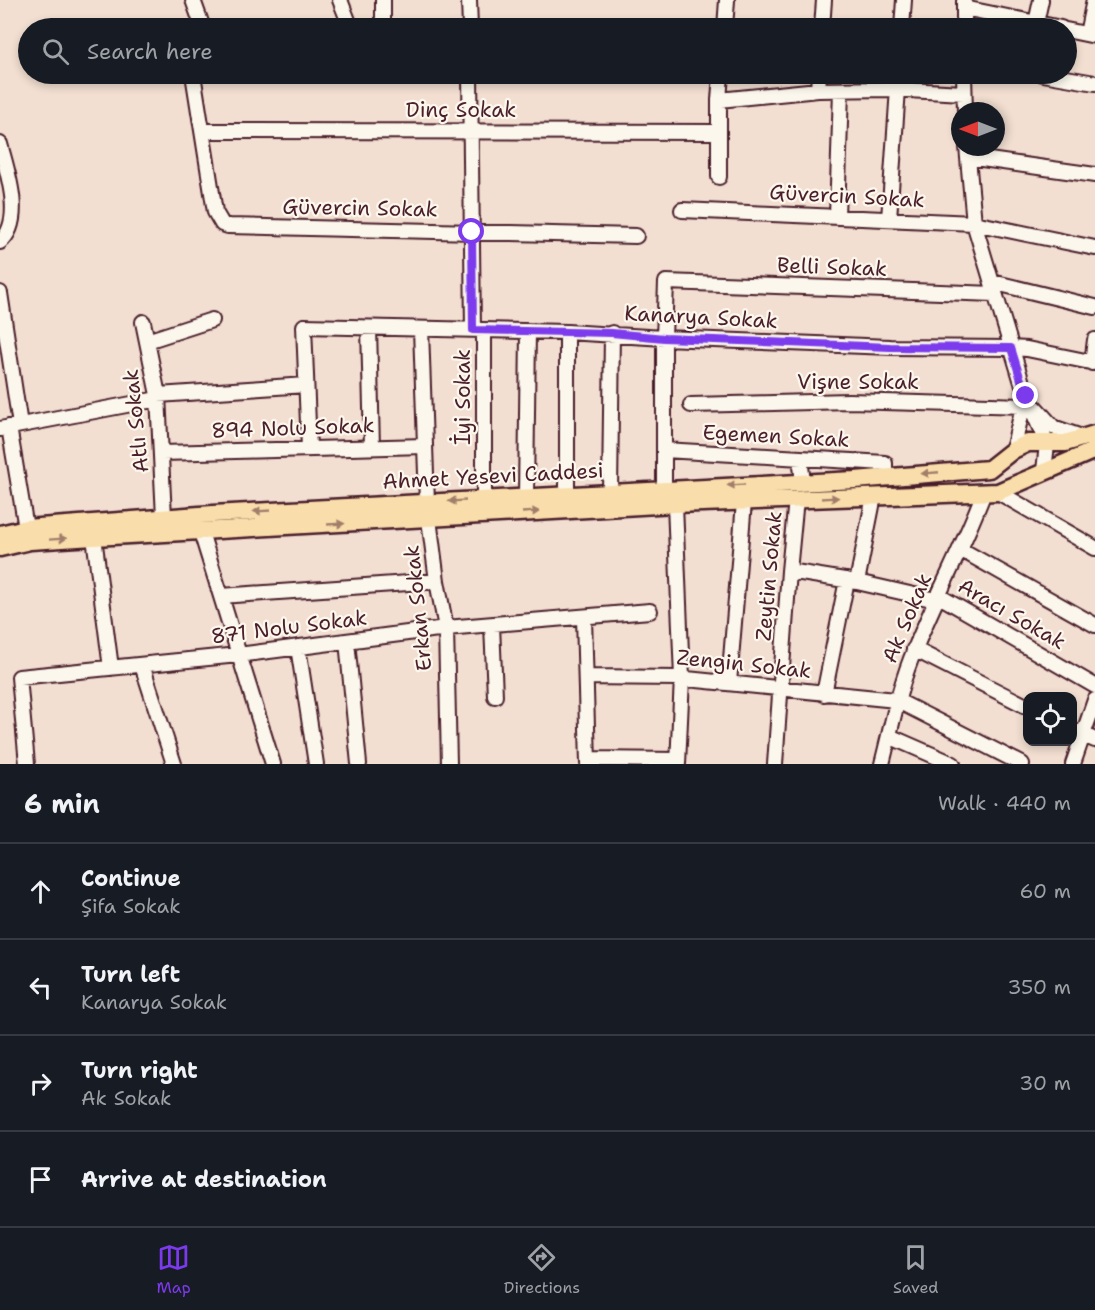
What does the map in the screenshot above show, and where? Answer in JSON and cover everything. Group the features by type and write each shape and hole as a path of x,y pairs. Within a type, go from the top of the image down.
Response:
{"main road":[{"path":"1092,440 1044,471 1014,486 991,492 989,469 1013,450 1028,443 1047,444 1092,440"},
{"name":"Ahmet Yesevi Caddesi","path":"0,548 30,541 201,532 428,511 484,500 803,482 885,470 989,469"},
{"name":"Ahmet Yesevi Caddesi","path":"0,534 26,528 164,517 744,502 991,492"}],"street":[{"path":"340,0 347,18"},
{"path":"383,0 383,18"},
{"path":"469,0 470,18"},
{"path":"726,18 727,0"},
{"path":"823,18 824,0"},
{"path":"903,18 904,0"},
{"path":"1037,18 1041,0"},
{"path":"1091,35 1094,0"},
{"path":"197,1 201,18"},
{"path":"964,4 1017,18"},
{"path":"1077,80 1095,83"},
{"path":"195,84 202,131"},
{"name":"İyi Sokak","path":"470,84 472,232 479,330 484,500"},
{"path":"719,177 720,84"},
{"path":"818,84 818,90"},
{"path":"889,219 898,84"},
{"path":"964,84 964,102"},
{"path":"719,100 818,90 964,93"},
{"path":"837,217 841,90"},
{"name":"Dinç Sokak","path":"202,131 719,132"},
{"name":"Güvercin Sokak","path":"202,131 215,212 222,224 228,226 636,236"},
{"path":"0,144 10,184 13,219 8,235 0,242"},
{"path":"968,156 974,224 1025,401 1047,444 1044,471"},
{"path":"990,156 1095,175"},
{"name":"Güvercin Sokak","path":"682,210 974,224 1095,248"},
{"name":"Belli Sokak","path":"664,338 666,282 993,288 1095,306"},
{"path":"0,293 10,427 26,528"},
{"path":"147,341 212,320"},
{"name":"Atlı Sokak","path":"143,322 158,397 164,517"},
{"name":"Kanarya Sokak","path":"306,385 304,326 612,333 664,338 890,347 1011,348 1027,349 1094,363"},
{"path":"369,328 372,447"},
{"name":"Erkan Sokak","path":"421,329 428,511 446,628 449,764"},
{"path":"526,497 528,331"},
{"path":"567,332 567,495"},
{"path":"610,492 612,333"},
{"path":"664,338 664,490"},
{"path":"1094,363 1095,340"},
{"path":"10,427 158,397 306,385 309,449"},
{"name":"Vişne Sokak","path":"691,405 849,401 1025,401"},
{"path":"1025,401 1053,428 1092,440"},
{"path":"1013,450 1025,401"},
{"name":"894 Nolu Sokak","path":"162,453 425,446"},
{"name":"Egemen Sokak","path":"664,450 800,458 885,470"},
{"path":"800,458 803,482"},
{"path":"991,492 1095,548"},
{"name":"Ak Sokak","path":"882,764 896,700 914,650 960,549 991,492"},
{"path":"824,694 874,496"},
{"name":"Zeytin Sokak","path":"775,764 796,500"},
{"path":"729,682 744,502"},
{"path":"584,617 588,762 678,762 682,678 675,504"},
{"path":"201,532 273,764"},
{"path":"94,537 111,668"},
{"path":"960,549 1095,625"},
{"name":"Aracı Sokak","path":"789,571 937,598 1095,686"},
{"path":"221,596 437,581"},
{"name":"871 Nolu Sokak","path":"27,764 19,677 238,655 446,628 650,611"},
{"path":"492,625 495,696"},
{"path":"347,641 359,764"},
{"path":"298,647 316,764"},
{"path":"914,650 1023,704"},
{"path":"142,665 169,764"},
{"name":"Zengin Sokak","path":"586,677 682,678 896,700"},
{"path":"896,700 1022,764"},
{"path":"1074,764 1095,700"},
{"path":"889,736 953,764"}],"route":[{"path":"472,232 473,330 612,333 664,338 890,347 1011,348 1026,396"}]}
